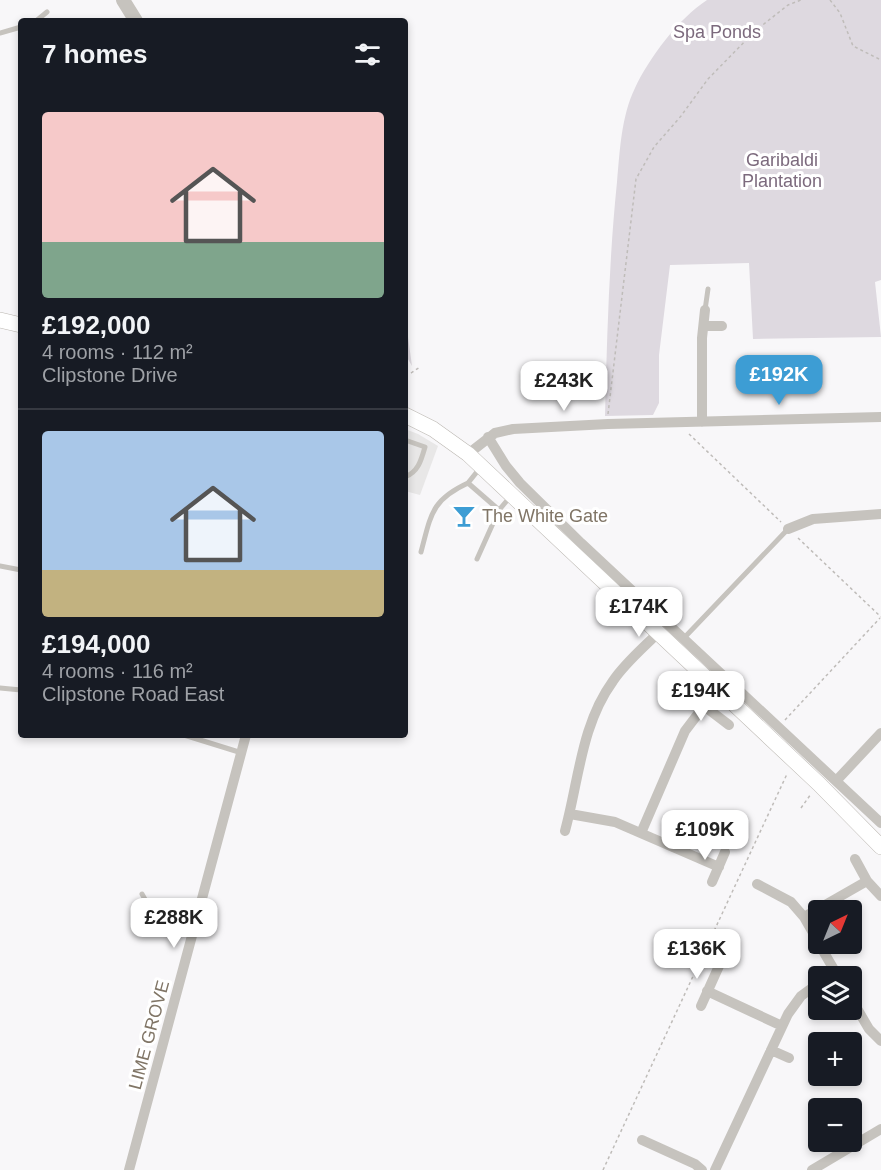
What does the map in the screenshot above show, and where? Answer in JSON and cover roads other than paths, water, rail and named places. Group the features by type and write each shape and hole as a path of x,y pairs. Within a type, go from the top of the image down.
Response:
{"main road":[{"path":"0,320 18,324"},
{"path":"408,420 433,429 482,466 819,784 881,847"}],"street":[{"path":"123,0 134,18"},
{"path":"702,422 702,338 705,310"},
{"path":"704,326 722,326"},
{"path":"468,454 495,433 513,429 608,424 881,417"},
{"path":"488,437 520,483 881,823"},
{"path":"788,529 813,519 881,514"},
{"path":"565,831 585,739 603,698 618,674 658,633"},
{"path":"691,696 729,725"},
{"path":"641,832 685,732 704,706"},
{"path":"836,781 881,733"},
{"name":"LIME GROVE","path":"129,1170 245,738"},
{"path":"570,814 615,822 719,867"},
{"path":"712,882 725,852"},
{"path":"855,859 867,881 881,896"},
{"path":"804,917 867,881"},
{"path":"757,885 791,902 808,924"},
{"path":"701,1006 719,966"},
{"path":"707,991 782,1026"},
{"path":"715,1170 782,1026 796,1001 808,992"},
{"path":"862,1017 869,1029 880,1038"},
{"path":"771,1050 789,1058"},
{"path":"812,1170 881,1128"},
{"path":"642,1140 695,1164 702,1170"}],"lane":[{"path":"40,18 47,12"},
{"path":"0,33 18,28"},
{"path":"705,310 708,289"},
{"path":"408,441 425,447 418,467 408,476"},
{"path":"421,552 436,505 445,495 468,483 482,466"},
{"path":"468,483 499,510"},
{"path":"477,559 499,510 512,495"},
{"path":"684,639 788,529"},
{"path":"0,566 18,569"},
{"path":"0,688 18,690"},
{"path":"194,738 242,753"},
{"path":"141,894 147,903 197,919"}],"place":[{"name":"The White Gate","path":"464,516"}],"park label":[{"name":"Spa Ponds","path":"717,32"},
{"name":"Garibaldi Plantation","path":"782,170"}]}
